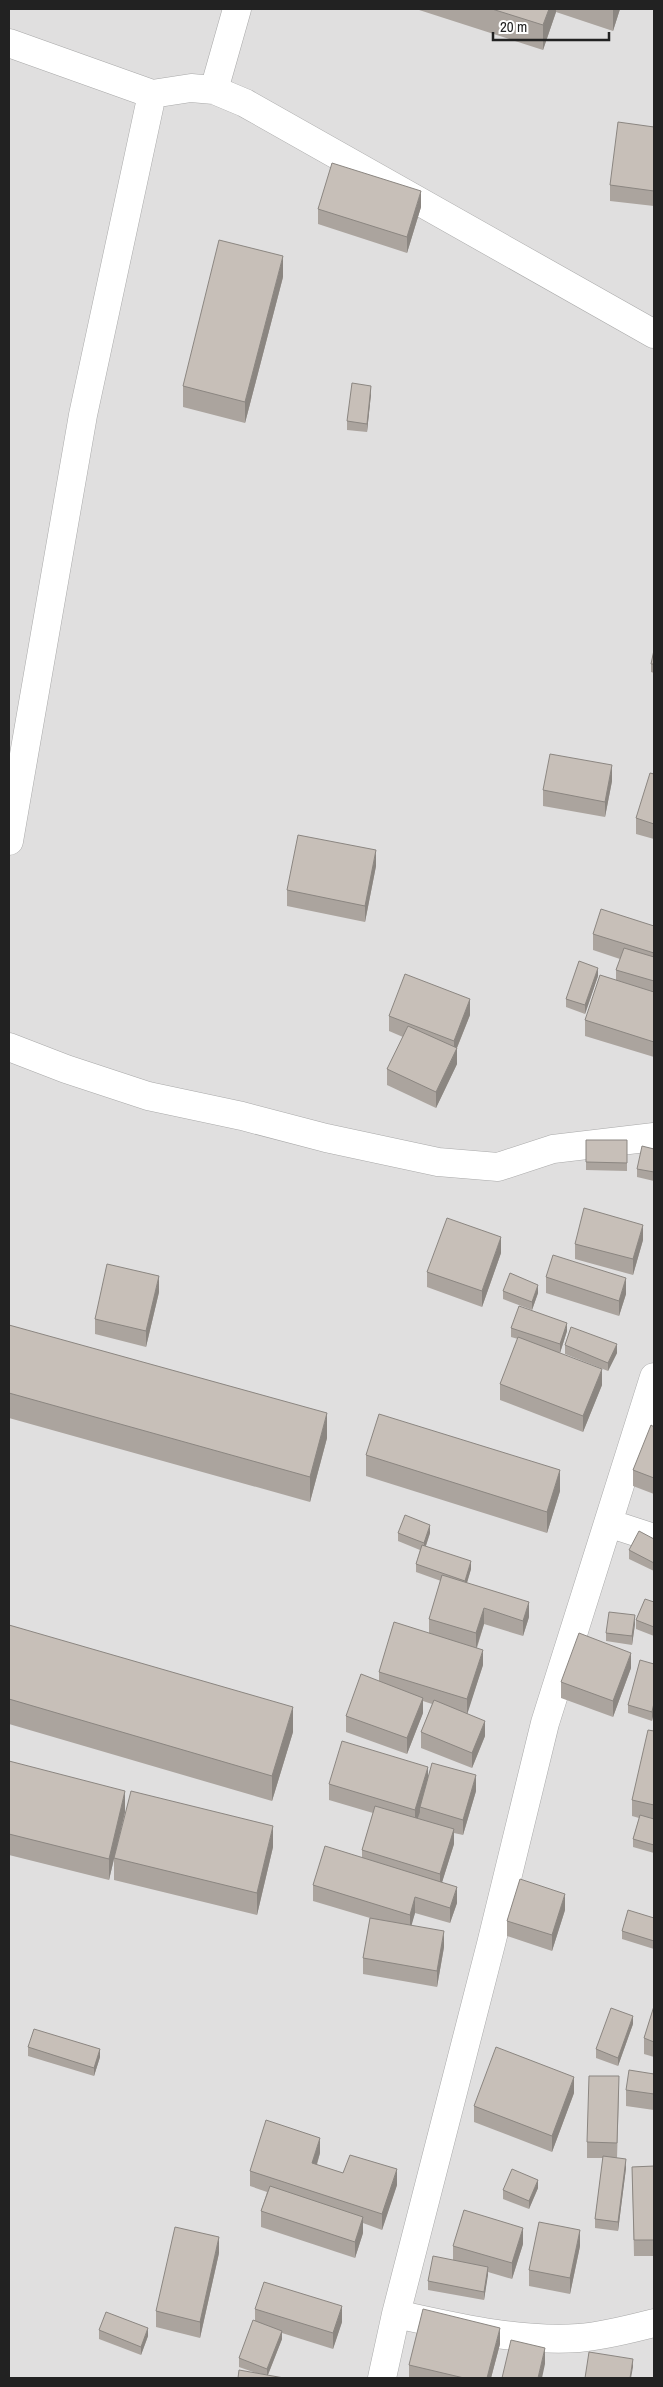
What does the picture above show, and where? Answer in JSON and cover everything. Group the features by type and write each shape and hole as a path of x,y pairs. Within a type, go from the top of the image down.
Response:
{"street":[{"path":"214,90 237,9"},
{"path":"9,43 152,94 191,88 214,90 245,103 654,334"},
{"path":"9,841 83,416 152,94"},
{"path":"9,1047 66,1069 148,1096 438,1162 498,1167 553,1149 654,1138"},
{"path":"382,2378 396,2314 545,1723 654,1377"},
{"path":"608,1523 654,1538"},
{"path":"396,2314 473,2331 522,2337 579,2338 621,2332 654,2323"}],"shaded area":[{"path":"9,9 654,9 654,2378 9,2378"}],"building":[{"path":"492,9 549,9 543,25"},
{"path":"618,122 654,127 654,191 610,185"},
{"path":"332,163 421,191 407,237 318,209"},
{"path":"219,240 283,256 245,402 183,386"},
{"path":"352,383 371,386 367,424 347,421"},
{"path":"654,650 654,664 651,664"},
{"path":"550,754 612,765 605,802 543,790"},
{"path":"650,773 654,774 654,824 636,818"},
{"path":"298,835 376,850 365,906 287,890"},
{"path":"601,909 654,926 654,953 593,934"},
{"path":"624,948 654,957 654,981 616,970"},
{"path":"579,961 598,968 585,1005 566,999"},
{"path":"405,974 470,999 454,1041 389,1016"},
{"path":"600,975 654,992 654,1042 585,1020"},
{"path":"408,1026 457,1048 436,1092 387,1069"},
{"path":"586,1140 627,1140 627,1163 586,1162"},
{"path":"642,1146 654,1149 654,1172 637,1169"},
{"path":"584,1208 643,1225 633,1259 575,1244"},
{"path":"447,1218 501,1237 482,1291 427,1272"},
{"path":"553,1255 626,1278 619,1301 546,1277"},
{"path":"107,1264 159,1276 146,1331 95,1319"},
{"path":"510,1273 538,1285 532,1302 503,1291"},
{"path":"519,1306 567,1323 560,1344 511,1328"},
{"path":"9,1325 327,1413 310,1477 9,1393"},
{"path":"571,1327 617,1344 608,1363 565,1345"},
{"path":"518,1337 602,1369 583,1416 500,1384"},
{"path":"379,1414 560,1470 547,1512 366,1455"},
{"path":"651,1425 654,1427 654,1478 633,1470"},
{"path":"405,1515 430,1525 424,1543 398,1533"},
{"path":"639,1531 654,1539 654,1563 629,1550"},
{"path":"422,1545 471,1561 465,1581 416,1564"},
{"path":"442,1575 529,1602 523,1621 484,1608 476,1633 429,1619"},
{"path":"645,1599 654,1602 654,1627 636,1620"},
{"path":"609,1612 635,1615 632,1636 606,1633"},
{"path":"394,1622 483,1650 467,1699 379,1672"},
{"path":"9,1625 293,1707 272,1776 9,1699"},
{"path":"579,1633 631,1653 613,1701 561,1682"},
{"path":"640,1660 654,1664 654,1703 652,1712 628,1705"},
{"path":"361,1674 423,1698 407,1738 346,1716"},
{"path":"434,1700 485,1721 472,1753 421,1732"},
{"path":"648,1730 654,1731 654,1805 632,1800"},
{"path":"342,1741 428,1767 415,1810 329,1784"},
{"path":"9,1761 125,1791 109,1859 9,1834"},
{"path":"432,1763 476,1775 463,1820 420,1807"},
{"path":"131,1791 273,1826 257,1893 114,1858"},
{"path":"375,1806 454,1829 440,1874 362,1850"},
{"path":"640,1815 654,1819 654,1845 633,1839"},
{"path":"325,1846 457,1887 450,1908 415,1897 410,1915 313,1885"},
{"path":"520,1879 565,1894 552,1935 507,1921"},
{"path":"628,1910 654,1918 654,1941 622,1931"},
{"path":"370,1918 444,1931 437,1971 363,1958"},
{"path":"654,2006 654,2042 644,2038"},
{"path":"611,2008 633,2016 618,2058 596,2049"},
{"path":"34,2029 100,2049 94,2068 28,2047"},
{"path":"496,2047 574,2077 552,2136 474,2106"},
{"path":"629,2070 654,2074 654,2094 626,2090"},
{"path":"589,2076 619,2076 617,2143 587,2142"},
{"path":"266,2120 320,2138 312,2163 343,2173 350,2155 397,2169 382,2214 250,2171"},
{"path":"603,2156 626,2159 618,2222 595,2219"},
{"path":"654,2166 654,2240 634,2240 632,2167"},
{"path":"512,2169 538,2180 529,2201 503,2190"},
{"path":"270,2186 363,2217 355,2242 261,2211"},
{"path":"464,2210 523,2228 512,2263 453,2246"},
{"path":"539,2222 580,2230 570,2278 529,2270"},
{"path":"175,2227 219,2237 200,2322 156,2311"},
{"path":"433,2256 488,2267 484,2292 428,2281"},
{"path":"264,2282 342,2306 333,2333 255,2309"},
{"path":"423,2309 500,2328 487,2378 464,2378 409,2365"},
{"path":"106,2312 148,2328 141,2347 99,2330"},
{"path":"253,2320 282,2331 267,2369 239,2358"},
{"path":"511,2340 545,2348 538,2378 502,2378"},
{"path":"589,2352 633,2359 630,2378 585,2378"},
{"path":"239,2370 284,2378 238,2378"}]}
